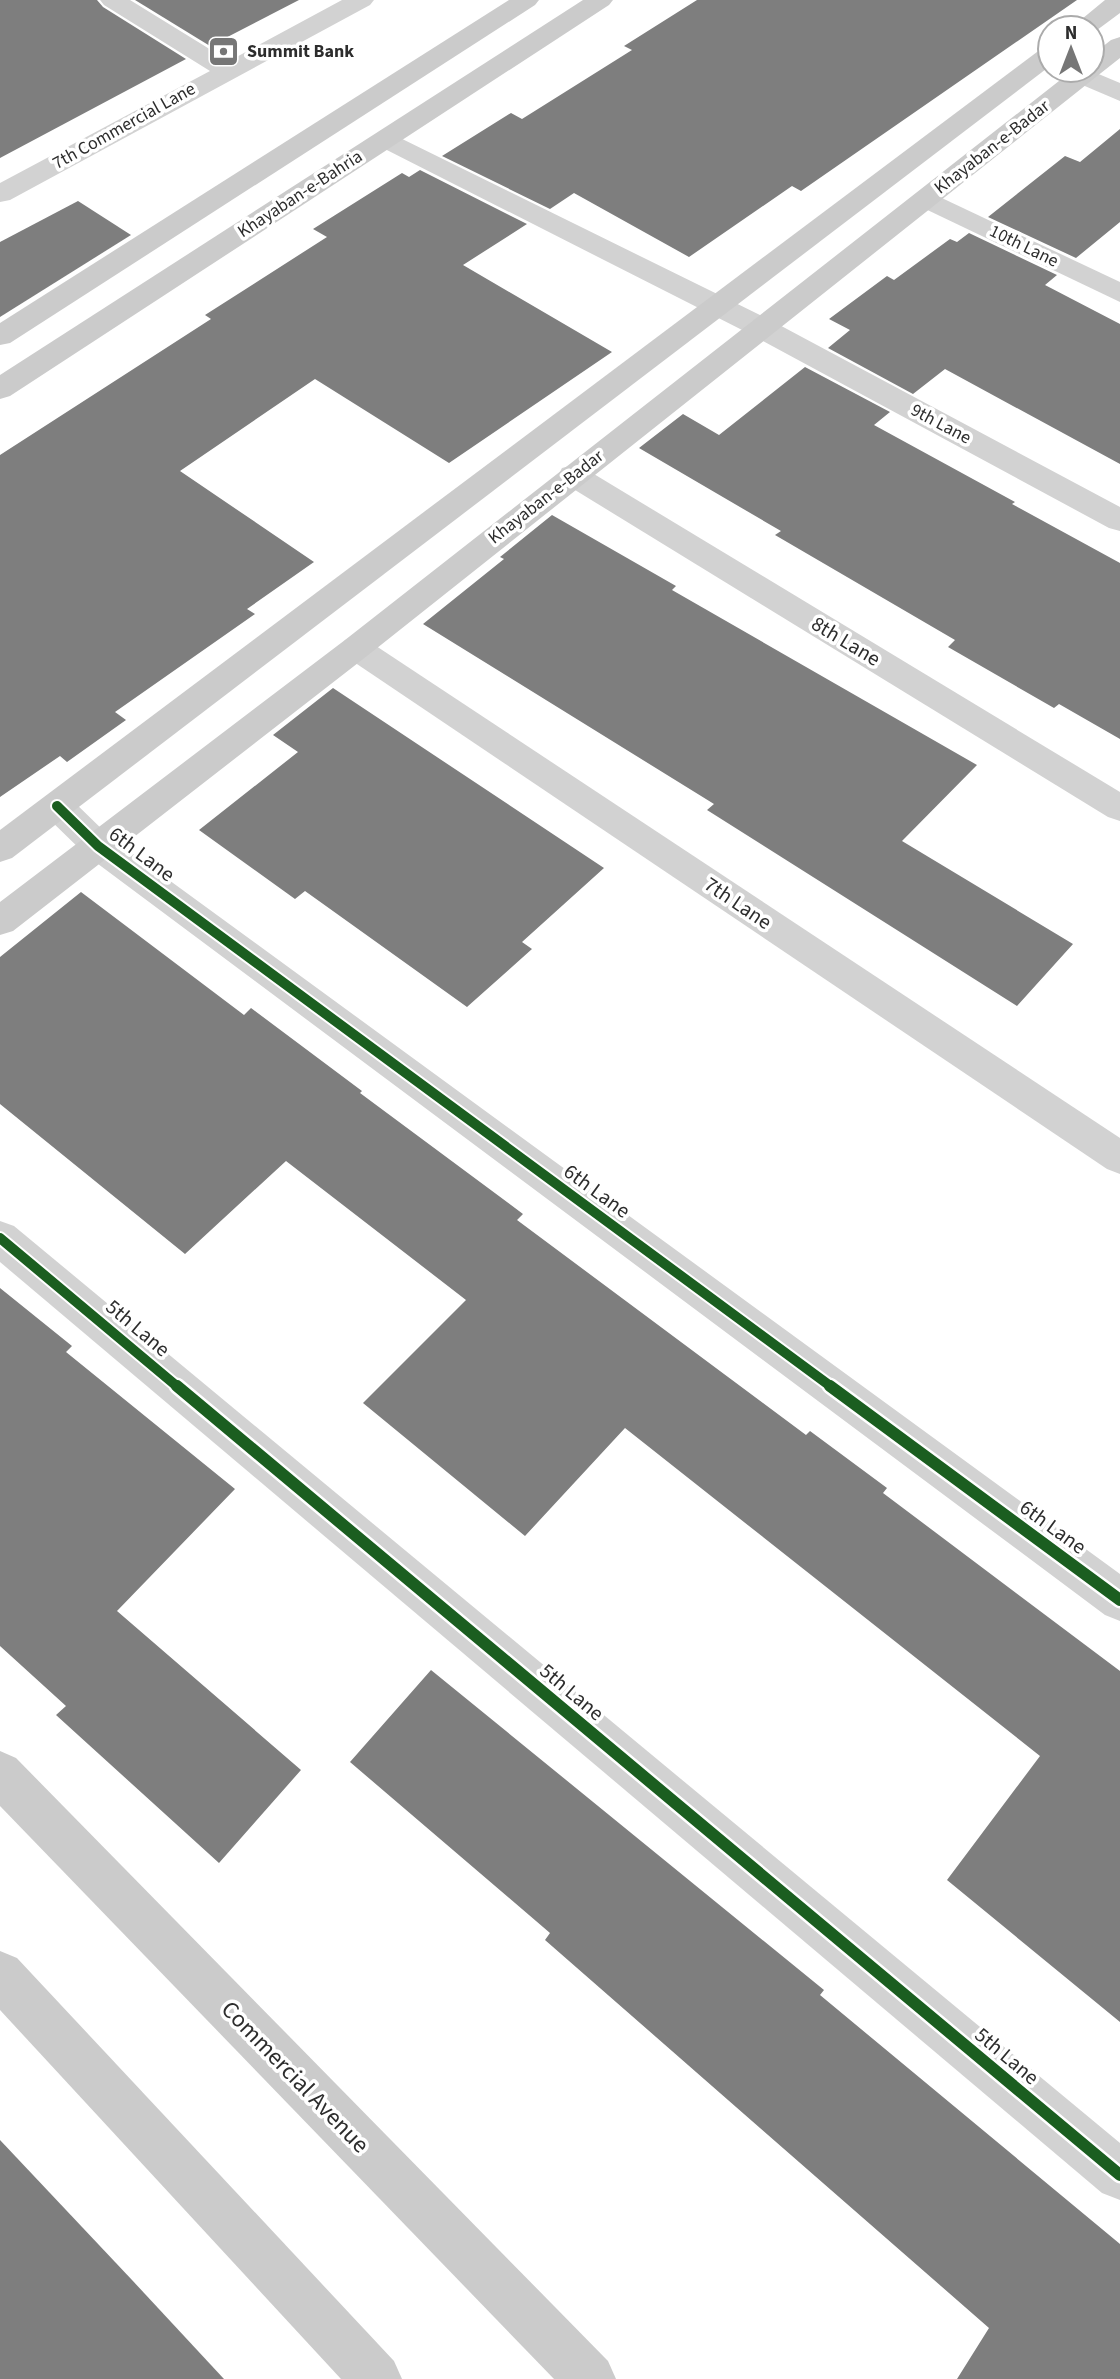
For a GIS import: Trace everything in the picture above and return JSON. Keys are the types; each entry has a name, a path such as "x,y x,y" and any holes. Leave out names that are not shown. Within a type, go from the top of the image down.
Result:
{"main road":[{"name":"Khayaban-e-Bahria","path":"0,389 600,0"},
{"path":"1103,14 1120,1"},
{"name":"Khayaban-e-Bahria","path":"0,336 517,2"},
{"name":"Khayaban-e-Badar","path":"1106,56 1120,45"},
{"name":"Khayaban-e-Badar","path":"0,849 1036,65"},
{"name":"Khayaban-e-Badar","path":"0,921 356,648 1072,84"},
{"name":"Commercial Avenue","path":"0,1774 590,2379"},
{"path":"0,1975 376,2379"}],"street":[{"path":"113,0 226,70"},
{"name":"7th Commercial Lane","path":"2,191 360,0"},
{"name":"9th Lane","path":"386,139 762,328 1120,520"},
{"name":"10th Lane","path":"928,199 1120,293"},
{"name":"8th Lane","path":"573,475 1120,807"},
{"name":"7th Lane","path":"356,648 1120,1158"},
{"name":"6th Lane","path":"57,806 97,846 1120,1600"},
{"name":"5th Lane","path":"0,1238 1120,2175"}],"building":[{"path":"0,0 97,0 103,7 186,59 0,158"},
{"path":"135,0 299,0 210,46"},
{"path":"697,0 1077,0 1057,14 1036,14 1036,28 801,191 792,186 689,257 574,193 550,209 442,156 511,113 522,119 632,50 624,46"},
{"path":"1120,129 1120,222 1076,258 988,217 1065,156 1080,162"},
{"path":"420,170 527,224 463,265 612,352 449,463 315,379 180,471 314,562 247,609 255,614 115,712 126,720 67,762 60,756 0,797 0,455 211,319 205,315 327,237 313,229 402,173 409,177"},
{"path":"78,201 131,235 0,317 0,242"},
{"path":"969,233 1057,275 1045,285 1120,324 1120,464 945,369 913,394 828,348 850,330 829,319 887,276 894,280 950,239 957,242"},
{"path":"805,367 890,412 874,425 1120,563 1120,739 1059,704 1054,708 948,647 955,640 775,535 781,531 639,448 683,414 719,435"},
{"path":"552,515 676,586 672,590 977,765 902,841 1073,944 1017,1006 707,810 714,804 423,624 504,559 500,557"},
{"path":"333,688 604,868 522,942 532,949 467,1007 305,891 295,899 199,830 298,752 273,735"},
{"path":"81,892 244,1015 251,1008 362,1091 360,1093 523,1214 517,1220 806,1435 810,1431 887,1488 883,1493 1120,1671 1120,2022 947,1880 1040,1756 625,1428 525,1536 363,1403 466,1300 286,1161 185,1254 0,1104 0,957"},
{"path":"0,1288 72,1346 66,1352 235,1489 117,1611 301,1770 219,1863 56,1715 66,1706 0,1646"},
{"path":"431,1670 824,1990 820,1995 1120,2244 1120,2379 957,2379 989,2328 545,1940 550,1933 350,1762"},
{"path":"0,2140 132,2280 224,2379 0,2379"}],"cycle path":[{"path":"57,806 98,846 1120,1600"},
{"path":"0,1238 1120,2175"}],"place":[{"name":"Summit Bank","path":"224,51"}]}
